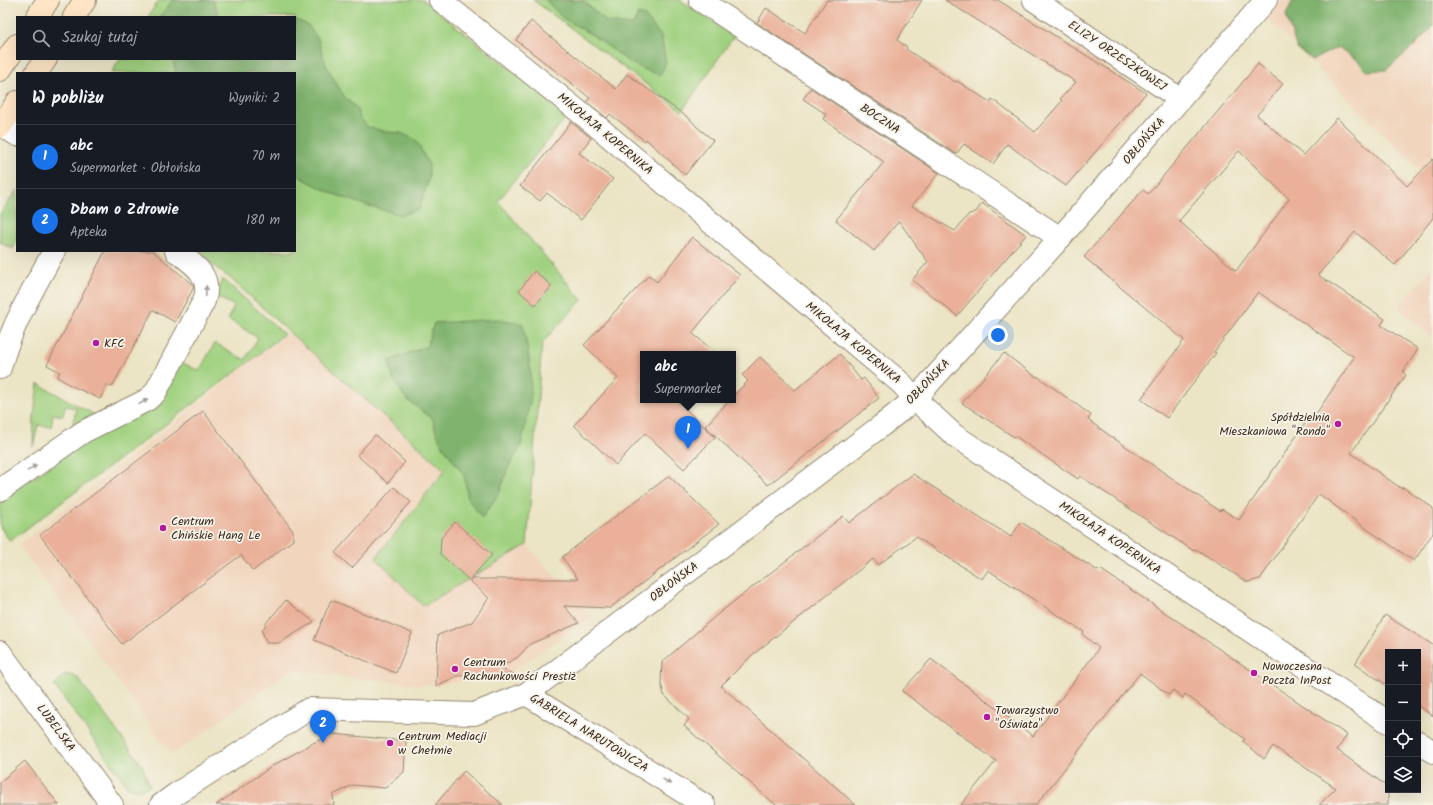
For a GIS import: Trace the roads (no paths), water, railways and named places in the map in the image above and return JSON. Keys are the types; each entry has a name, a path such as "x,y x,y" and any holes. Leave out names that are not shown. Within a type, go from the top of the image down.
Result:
{"main road":[{"path":"38,16 48,0"},
{"path":"75,16 85,0"},
{"path":"0,70 16,46"},
{"path":"37,72 45,60"},
{"path":"6,129 16,104"}],"street":[{"name":"MIKOŁAJA KOPERNIKA","path":"440,0 598,127 896,379 954,435 1386,721"},
{"name":"BOCZNA","path":"700,0 1060,238"},
{"name":"ELIZY ORZESZKOWEJ","path":"1034,0 1180,99"},
{"name":"OBŁOŃSKA","path":"526,694 915,399 1060,238 1266,0"},
{"path":"0,368 8,340 17,319 53,252"},
{"path":"0,490 83,432 147,400 155,393 208,292 202,273 194,264 177,252"},
{"name":"LUBELSKA","path":"0,652 112,805"},
{"name":"GABRIELA NARUTOWICZA","path":"162,805 176,794 309,709 474,714 526,694 704,805"},
{"path":"1421,744 1433,752"}],"place":[{"name":"KFC","path":"96,343"},
{"name":"Spółdzielnia Mieszkaniowa \"Rondo\"","path":"1338,424"},
{"name":"abc","path":"688,449"},
{"name":"Centrum Chińskie Hang Le","path":"163,528"},
{"name":"Centrum Rachunkowości Prestiż","path":"455,669"},
{"name":"Nowoczesna Poczta InPost","path":"1254,673"},
{"name":"Towarzystwo \"Oświata\"","path":"987,717"},
{"name":"Dbam o Zdrowie","path":"323,743"},
{"name":"Centrum Mediacji w Chełmie","path":"390,743"}]}
